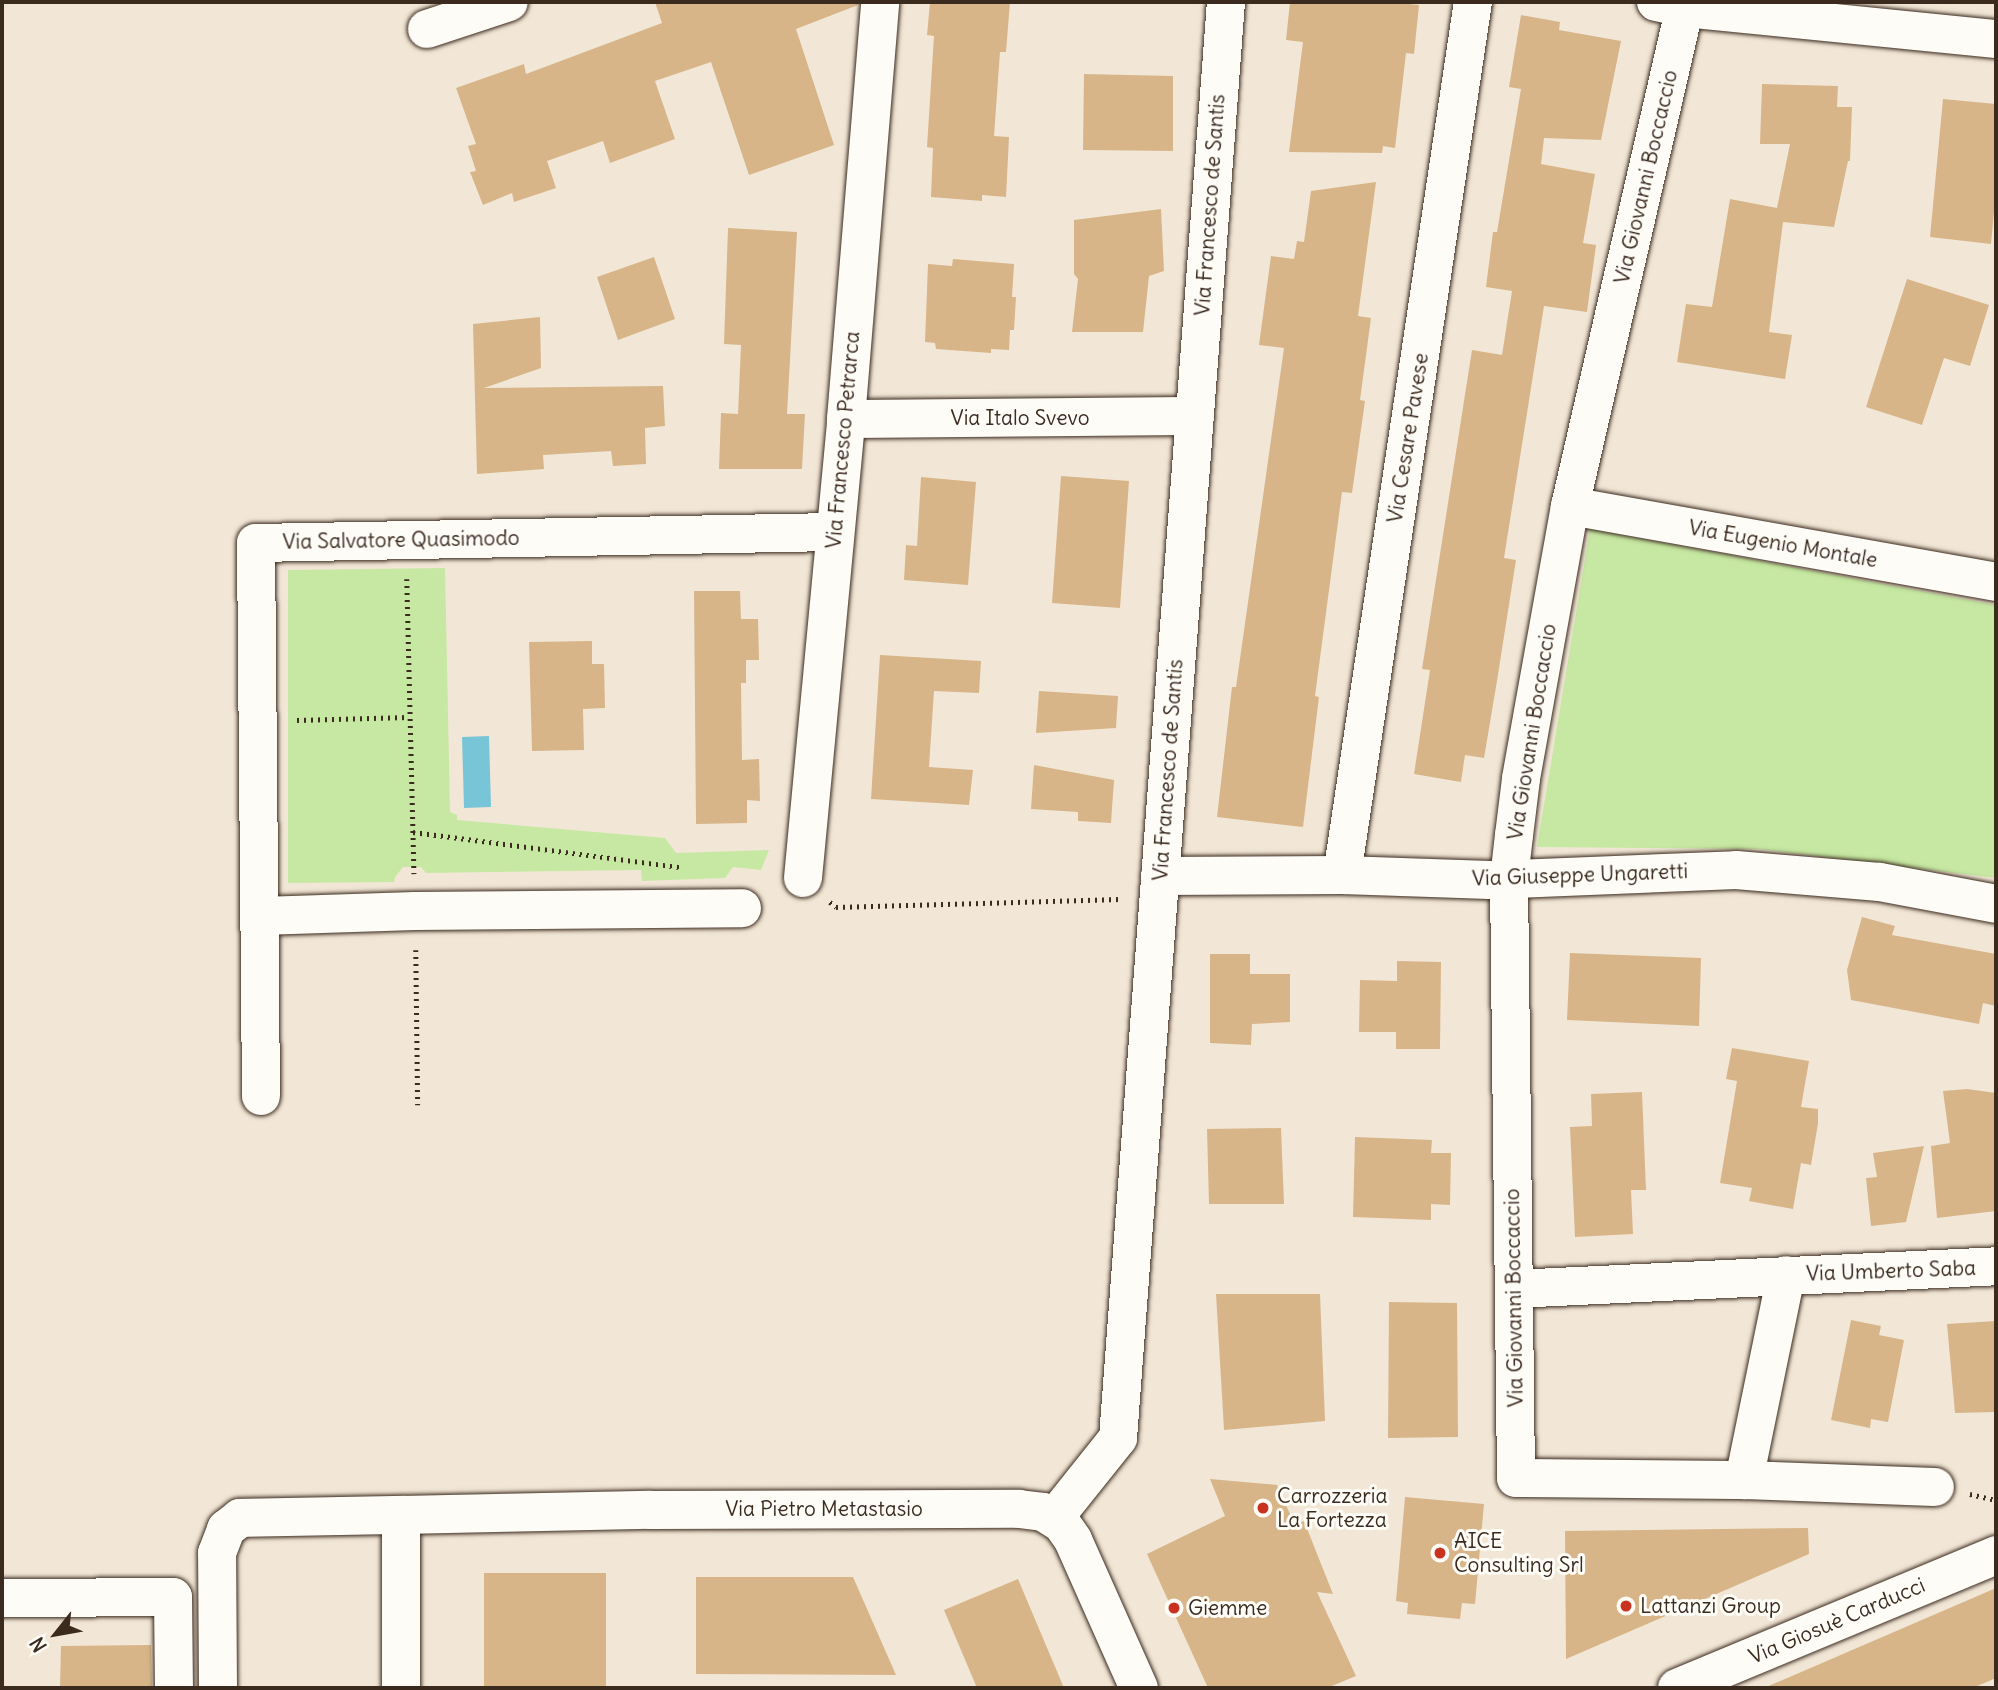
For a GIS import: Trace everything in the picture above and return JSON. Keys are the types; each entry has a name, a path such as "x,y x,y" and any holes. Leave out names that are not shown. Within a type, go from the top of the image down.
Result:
{"street":[{"path":"427,29 509,2"},
{"name":"Via Francesco Petrarca","path":"803,878 846,419 880,2"},
{"name":"Via Francesco de Santis","path":"1055,1517 1118,1438 1226,2"},
{"name":"Via Cesare Pavese","path":"1342,875 1473,2"},
{"path":"1675,4 1996,38"},
{"name":"Via Giovanni Boccaccio","path":"1675,4 1570,506 1521,779 1509,879 1516,1478 1744,1480"},
{"name":"Via Italo Svevo","path":"846,419 1195,416"},
{"name":"Via Eugenio Montale","path":"1570,506 1996,582"},
{"name":"Via Salvatore Quasimodo","path":"261,1096 256,543 835,532"},
{"name":"Via Giuseppe Ungaretti","path":"1160,887 1342,875 1509,879 1736,870 1880,882 1996,904"},
{"path":"261,916 415,911 742,908"},
{"name":"Via Umberto Saba","path":"1514,1289 1996,1266"},
{"path":"1786,1275 1744,1480 1935,1487"},
{"name":"Via Pietro Metastasio","path":"218,1688 217,1553 226,1529 240,1518 650,1510 1019,1509 1043,1512 1055,1517"},
{"path":"401,1515 401,1688"},
{"path":"1055,1517 1073,1540 1139,1688"},
{"name":"Via Giosuè Carducci","path":"1677,1688 1996,1555"},
{"path":"173,1597 174,1688"},
{"path":"2,1598 216,1598"}],"path":[{"path":"406,539 418,1105"},
{"path":"258,721 409,717"},
{"path":"413,832 690,868"},
{"path":"803,878 836,907 1160,887"}],"green space":[{"path":"1590,529 1996,605 1996,878 1758,849 1537,847"},
{"path":"445,568 450,812 457,815 457,820 665,838 676,853 769,850 761,870 733,867 725,878 642,881 641,870 426,873 421,867 403,867 394,882 288,883 288,570"}],"water":[{"path":"489,736 491,807 464,808 462,737"}],"building":[{"path":"655,2 858,2 858,5 796,29 834,145 749,175 711,62 655,81 675,139 610,163 603,141 547,161 556,188 514,202 512,193 483,205 470,172 476,171 468,146 476,144 456,88 524,64 526,74 662,23"},
{"path":"930,2 1010,2 1006,52 1000,52 994,136 1009,137 1006,197 982,195 982,201 931,197 933,148 927,147 934,36 927,35"},
{"path":"1290,2 1389,2 1419,5 1414,54 1406,53 1395,148 1383,146 1382,153 1289,152 1303,42 1286,40"},
{"path":"1521,15 1560,22 1559,30 1621,41 1601,140 1544,138 1541,164 1595,174 1583,243 1596,245 1587,312 1544,306 1504,558 1516,560 1484,758 1465,755 1461,782 1414,774 1430,670 1422,669 1472,350 1502,355 1512,291 1486,287 1493,232 1497,232 1521,89 1509,87"},
{"path":"1084,74 1173,76 1173,151 1083,150"},
{"path":"1762,84 1838,86 1837,107 1852,107 1850,161 1834,227 1783,222 1769,332 1792,335 1785,379 1677,362 1686,304 1712,307 1730,199 1777,208 1790,144 1760,144"},
{"path":"1943,99 1996,104 1996,190 1991,244 1930,237"},
{"path":"1376,182 1358,316 1371,318 1360,400 1365,401 1352,493 1342,492 1315,696 1319,697 1303,827 1217,817 1232,687 1236,687 1284,348 1259,345 1271,256 1294,259 1297,241 1304,242 1311,191"},
{"path":"1161,209 1164,271 1149,276 1143,332 1072,332 1078,279 1074,274 1074,220"},
{"path":"728,228 797,232 787,414 805,414 802,469 719,469 721,413 738,414 741,345 724,344"},
{"path":"654,257 675,319 618,340 597,277"},
{"path":"953,259 1014,264 1012,297 1016,297 1014,330 1010,330 1009,350 991,349 991,353 936,349 935,343 925,342 928,264 952,266"},
{"path":"1907,279 1989,305 1970,366 1944,358 1922,425 1866,407"},
{"path":"540,317 541,368 484,388 663,386 665,426 645,428 646,464 613,466 611,451 543,455 544,469 477,474 473,324"},
{"path":"1061,476 1129,481 1120,608 1052,603"},
{"path":"921,477 976,482 968,585 904,580 906,545 917,546"},
{"path":"694,591 740,591 741,619 758,619 759,660 746,660 746,683 741,683 742,760 759,759 760,801 747,800 747,823 696,824"},
{"path":"592,641 592,664 604,664 605,708 583,709 584,750 532,751 529,642"},
{"path":"880,655 981,661 979,693 934,691 929,767 973,770 969,805 871,799"},
{"path":"1039,691 1118,696 1116,728 1036,733"},
{"path":"1034,765 1114,780 1111,823 1078,821 1078,812 1031,809"},
{"path":"1862,917 1895,926 1892,935 1996,954 1996,1006 1983,1003 1979,1024 1851,1000 1847,970"},
{"path":"1570,953 1701,958 1699,1026 1567,1020"},
{"path":"1210,954 1250,954 1250,974 1290,974 1290,1022 1252,1024 1251,1045 1210,1043"},
{"path":"1397,961 1441,962 1440,1049 1396,1049 1396,1032 1359,1032 1360,980 1397,981"},
{"path":"1732,1048 1809,1061 1801,1107 1818,1109 1818,1123 1811,1165 1801,1163 1793,1209 1749,1201 1752,1188 1720,1183 1737,1081 1726,1079"},
{"path":"1967,1089 1996,1093 1996,1211 1937,1218 1931,1146 1950,1143 1943,1091"},
{"path":"1642,1092 1646,1190 1631,1190 1633,1234 1575,1237 1570,1127 1592,1126 1591,1094"},
{"path":"1281,1128 1284,1204 1209,1204 1207,1129"},
{"path":"1355,1137 1432,1140 1431,1153 1451,1153 1450,1205 1431,1204 1431,1220 1353,1217"},
{"path":"1924,1146 1906,1222 1871,1226 1866,1178 1877,1177 1873,1153"},
{"path":"1216,1294 1320,1294 1325,1421 1224,1430"},
{"path":"1389,1302 1457,1303 1458,1437 1388,1438"},
{"path":"1851,1320 1881,1326 1879,1335 1904,1340 1888,1422 1871,1419 1870,1428 1831,1420"},
{"path":"1996,1321 1996,1412 1955,1413 1947,1324"},
{"path":"1210,1479 1277,1485 1295,1525 1304,1521 1333,1594 1317,1592 1356,1676 1327,1688 1208,1688 1147,1554 1225,1516"},
{"name":"AICE Consulting Srl","path":"1405,1497 1484,1504 1475,1604 1462,1603 1460,1619 1407,1614 1408,1603 1396,1601"},
{"name":"Lattanzi Group","path":"1808,1528 1809,1554 1566,1659 1565,1531"},
{"path":"484,1573 606,1573 606,1688 484,1688"},
{"path":"696,1577 853,1577 896,1675 696,1674"},
{"path":"1018,1579 1064,1688 977,1688 944,1610"},
{"path":"1996,1588 1996,1678 1973,1688 1764,1688"},
{"path":"151,1645 152,1688 60,1688 61,1646"}],"place":[{"name":"Carrozzeria La Fortezza","path":"1263,1508"},
{"name":"AICE Consulting Srl","path":"1440,1553"},
{"name":"Lattanzi Group","path":"1626,1606"},
{"name":"Giemme","path":"1174,1608"}]}
